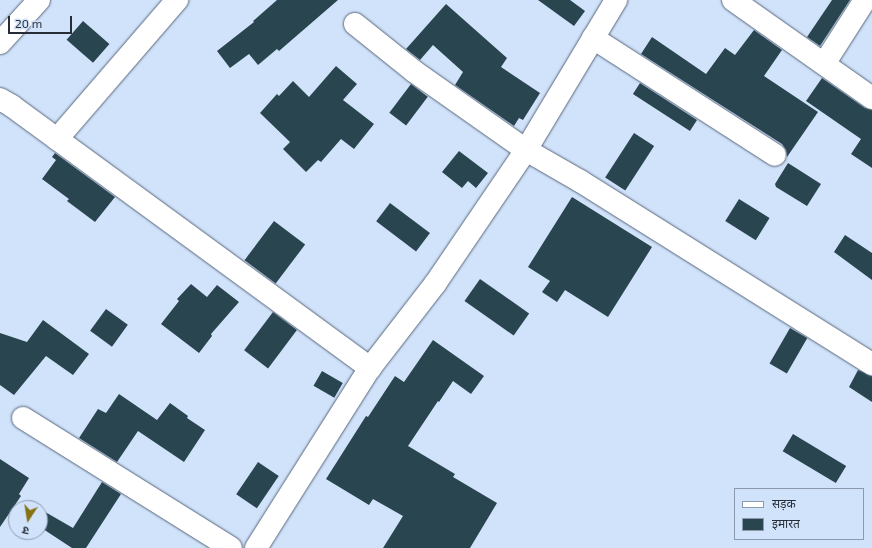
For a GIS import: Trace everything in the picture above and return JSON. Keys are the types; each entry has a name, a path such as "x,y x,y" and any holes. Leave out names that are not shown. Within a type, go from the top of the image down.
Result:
{"street":[{"path":"0,43 39,0"},
{"path":"57,139 178,0"},
{"path":"256,548 370,368 435,284 526,150 615,0"},
{"path":"733,0 872,98"},
{"path":"824,64 865,0"},
{"path":"355,24 415,72 526,150 586,185 872,364"},
{"path":"593,38 775,155"},
{"path":"0,99 370,368"},
{"path":"23,418 231,548"}],"building":[{"path":"277,0 338,0 279,51 277,49 258,65 249,54 230,68 217,51 254,22 253,21"},
{"path":"538,0 570,0 585,11 574,26"},
{"path":"832,0 850,0 820,46 807,37"},
{"path":"446,4 507,58 501,67 540,93 523,120 519,118 514,126 455,85 463,72 433,45 420,60 406,49"},
{"path":"83,21 109,44 93,63 67,40"},
{"path":"754,30 782,50 764,76 818,112 787,157 786,150 782,144 641,54 652,37 706,74 725,48 735,55"},
{"path":"336,66 357,84 343,100 374,124 354,149 341,139 321,162 318,160 306,172 283,149 290,142 260,113 277,94 279,96 293,81 309,97"},
{"path":"822,78 865,108 872,110 872,168 851,154 861,139 806,101"},
{"path":"640,83 697,120 690,131 633,94"},
{"path":"411,84 428,97 406,125 389,113"},
{"path":"634,133 654,146 625,191 605,177"},
{"path":"459,151 488,173 476,188 468,181 462,188 442,172"},
{"path":"55,153 115,197 95,222 67,201 69,199 42,179 56,160 52,157"},
{"path":"788,163 821,184 807,206 776,187 775,184"},
{"path":"572,197 652,247 608,317 565,290 557,302 542,292 550,281 528,267"},
{"path":"739,199 770,218 756,240 725,221"},
{"path":"390,203 430,233 416,251 376,221"},
{"path":"274,221 305,244 276,284 245,260"},
{"path":"845,235 872,253 872,280 834,252"},
{"path":"480,279 529,313 514,336 465,301"},
{"path":"191,284 207,297 217,285 239,302 211,334 212,336 199,353 161,324 179,301 177,299"},
{"path":"106,309 128,325 112,347 90,331"},
{"path":"273,312 297,330 268,368 244,350"},
{"path":"43,320 89,354 73,375 46,356 14,395 0,385 0,333 27,342"},
{"path":"790,328 807,338 787,374 770,364"},
{"path":"433,340 484,376 471,394 453,381 408,446 455,474 453,477 497,503 470,548 383,548 403,516 373,499 369,505 326,479 366,416 368,417 395,376 404,382"},
{"path":"858,370 872,376 872,402 849,387"},
{"path":"322,371 343,383 334,398 314,386"},
{"path":"119,394 157,420 170,403 188,416 187,418 205,430 184,462 138,431 117,462 79,438 98,409 106,413"},
{"path":"793,434 846,466 836,483 783,451"},
{"path":"0,459 29,478 19,494 21,496 18,500 8,500 8,515 0,527"},
{"path":"258,462 279,476 257,508 236,494"},
{"path":"102,482 121,494 86,548 72,548 48,532 48,514 73,528"}]}
